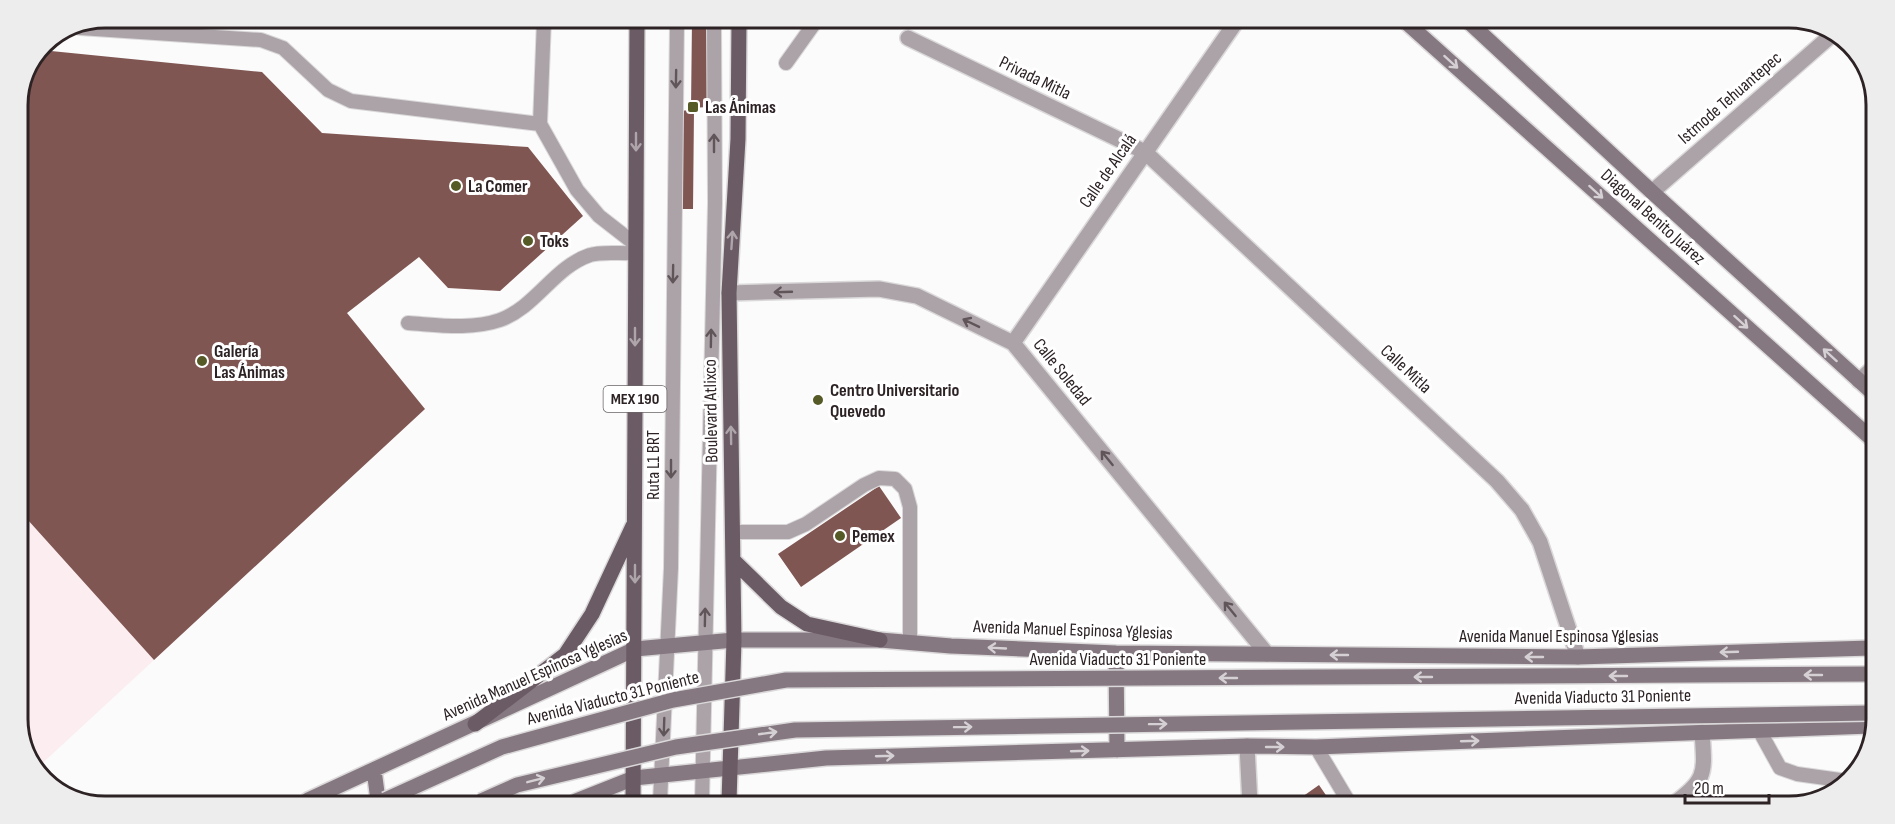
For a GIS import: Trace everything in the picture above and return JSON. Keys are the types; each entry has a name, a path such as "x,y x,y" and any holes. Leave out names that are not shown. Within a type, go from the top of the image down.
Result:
{"main road":[{"name":"MEX 190","path":"633,796 637,28"},
{"name":"Boulevard Atlixco","path":"729,796 734,640 729,293 738,139 740,28"},
{"name":"Diagonal Benito Juárez","path":"1413,28 1866,434"},
{"name":"Diagonal Benito Juárez","path":"1475,28 1866,388"},
{"path":"475,724 566,655 592,614 635,521"},
{"path":"733,560 781,607 807,624 880,640"},
{"name":"Avenida Manuel Espinosa Yglesias","path":"317,796 635,649 734,640 880,640 1116,653 1578,657 1866,648"},
{"path":"1116,653 1117,750"},
{"name":"Avenida Viaducto 31 Poniente","path":"394,796 502,747 673,700 786,680 1866,675"},
{"name":"Avenida Viaducto 31 Poniente","path":"492,796 517,785 676,747 795,730 1866,713"},
{"path":"589,796 634,778 826,758 1246,746 1316,747 1866,726"},
{"path":"375,770 378,796"}],"street":[{"name":"Calle de Alcalá","path":"1012,343 1232,28"},
{"name":"Privada Mitla","path":"908,38 1145,152"},
{"name":"Istmode Tehuantepec","path":"1652,192 1827,39"},
{"name":"Calle Mitla","path":"1145,152 1497,481 1522,510 1540,542 1578,657"},
{"name":"Calle Soledad","path":"729,293 879,289 917,296 1012,343 1267,654"},
{"path":"1858,381 1866,374"},
{"path":"1684,796 1700,781 1704,770 1702,732"},
{"path":"1246,746 1249,796"}],"lane":[{"path":"544,28 540,124 577,190 599,216 636,249"},
{"name":"Ruta L1 BRT","path":"660,796 671,568 677,28"},
{"path":"702,796 715,203 714,28"},
{"path":"786,63 811,28"},
{"path":"97,29 261,40 283,48 327,90 351,101 540,124"},
{"path":"408,324 474,326 501,319 523,307 564,270 591,255 636,249"},
{"path":"732,532 788,531 806,524 864,485 879,478 895,479 905,489 910,507 910,642"},
{"path":"1759,730 1780,768 1797,774 1836,779"},
{"path":"1316,747 1345,796"}],"shaded area":[{"path":"29,521 154,660 43,763 34,748 29,724"}],"building":[{"path":"692,28 709,28 708,107 691,108"},
{"name":"Galería Las Ánimas","path":"51,51 262,72 322,133 528,147 583,216 500,291 448,288 419,257 347,313 425,409 154,660 29,521 29,100 34,76 41,63"},
{"path":"694,110 693,209 677,209 677,111"},
{"name":"Pemex","path":"879,486 901,518 801,587 778,554"},
{"path":"1319,785 1327,796 1303,796"}],"place":[{"name":"Las Ánimas","path":"693,107"},
{"name":"La Comer","path":"456,186"},
{"name":"Toks","path":"528,241"},
{"name":"Galería Las Ánimas","path":"202,361"},
{"name":"Centro Universitario Quevedo","path":"818,400"},
{"name":"Pemex","path":"840,536"}]}
